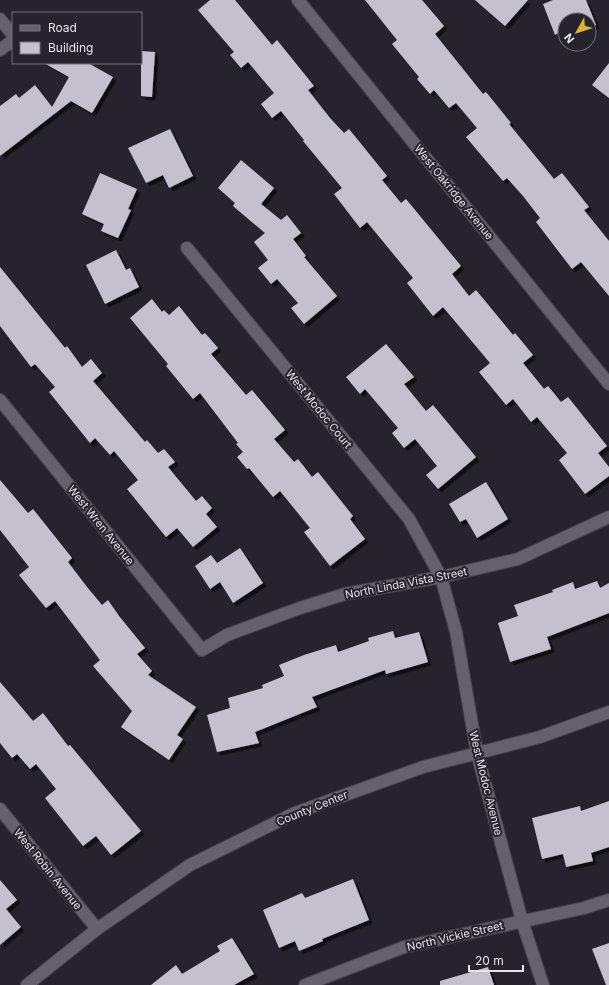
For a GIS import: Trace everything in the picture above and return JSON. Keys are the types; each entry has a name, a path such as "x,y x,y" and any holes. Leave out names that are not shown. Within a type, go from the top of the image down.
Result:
{"street":[{"name":"West Oakridge Avenue","path":"298,0 609,384"},
{"path":"0,19 12,33"},
{"path":"0,50 12,41"},
{"name":"West Modoc Court","path":"187,248 409,519 441,577"},
{"name":"West Wren Avenue","path":"0,400 202,650"},
{"name":"North Linda Vista Street","path":"202,650 227,635 300,608 345,594 441,577 518,558 609,517"},
{"name":"West Modoc Avenue","path":"441,577 456,632 477,753 522,921 543,985"},
{"name":"County Center","path":"27,985 97,928 190,865 295,813 423,767 540,737 609,712"},
{"name":"West Robin Avenue","path":"0,810 97,928"},
{"name":"North Vickie Street","path":"305,985 404,947 584,908 609,900"}],"building":[{"path":"210,0 235,0 272,45 277,40 314,86 308,90 330,118 344,133 349,129 387,176 382,180 401,203 406,199 461,266 452,274 469,296 476,290 513,335 515,333 533,355 523,363 544,389 548,386 561,402 568,397 607,446 598,453 609,467 609,476 585,494 559,460 567,453 537,417 531,422 513,399 506,405 479,372 490,363 443,307 433,316 407,283 413,278 367,222 360,228 334,194 342,188 303,141 304,140 281,111 272,118 261,104 274,93 248,62 241,68 230,55 234,52 198,10"},
{"path":"365,0 422,0 444,26 435,34 483,94 486,92 511,123 509,124 554,179 562,173 589,207 584,210 609,241 609,296 581,262 572,269 536,222 540,218 523,196 507,178 503,181 466,137 477,128 456,103 449,108 434,90 430,94 417,79 419,77 392,44 397,40"},
{"path":"475,0 528,0 505,26"},
{"path":"553,0 586,0 591,12 557,12 557,34 555,35 543,4"},
{"path":"142,51 155,52 152,97 141,96"},
{"path":"609,63 609,98 592,85"},
{"path":"46,64 90,64 113,77 92,113 71,101 0,156 0,106 16,94 19,98 35,85 52,107 69,77"},
{"path":"170,129 193,176 169,188 163,175 146,183 128,148"},
{"path":"241,160 274,188 261,204 281,220 287,215 301,233 293,239 306,256 304,257 337,296 304,324 291,308 298,303 277,279 271,284 258,268 268,260 254,242 265,233 233,206 235,203 218,188"},
{"path":"100,173 137,189 128,209 131,210 118,238 101,231 104,224 82,214"},
{"path":"116,250 126,270 130,268 139,287 105,304 86,265"},
{"path":"0,267 65,348 67,346 82,367 91,359 102,373 93,381 145,442 147,440 158,453 164,449 175,462 168,467 196,501 202,496 212,508 206,514 217,527 193,547 177,528 166,537 127,489 138,480 114,451 110,455 95,438 90,443 49,392 55,387 35,364 31,367 0,326"},
{"path":"152,299 162,312 164,310 169,315 179,306 202,335 205,333 218,348 211,354 246,395 252,390 285,430 274,439 294,462 298,459 312,477 318,472 353,516 350,519 365,539 330,566 304,532 310,528 280,491 273,497 249,468 247,469 237,457 243,452 236,444 238,443 200,393 193,399 166,366 168,364 130,318"},
{"path":"386,344 414,377 404,384 426,411 433,405 476,457 438,489 426,475 437,466 415,439 404,448 392,433 398,428 365,389 360,394 346,377"},
{"path":"0,480 28,513 33,509 72,558 68,562 87,587 102,605 108,600 145,648 137,654 152,671 148,675 196,707 177,735 183,739 169,760 121,727 132,711 93,666 100,660 55,601 46,608 19,575 29,567 0,530"},
{"path":"486,482 508,519 477,538 466,519 460,522 449,504"},
{"path":"240,548 263,583 233,603 220,582 210,589 195,566 211,555 217,563"},
{"path":"597,581 600,588 609,583 609,613 547,637 551,649 510,662 498,623 518,616 514,605 553,592 552,590 573,582 575,589"},
{"path":"393,631 395,638 419,632 428,662 386,674 385,670 312,697 317,707 255,732 259,743 217,752 207,715 230,708 228,698 263,688 262,685 284,676 279,665 336,645 338,652 369,641 368,638"},
{"path":"0,682 33,721 43,713 68,746 70,745 141,831 111,855 96,836 83,846 45,798 56,789 36,764 30,769 17,754 12,758 0,743"},
{"path":"609,801 609,847 591,853 593,861 566,867 563,854 542,859 532,818 580,806 581,811"},
{"path":"353,879 369,920 322,939 323,941 299,951 295,941 279,948 263,910 302,893 305,898"},
{"path":"0,880 17,900 6,909 21,927 0,945"},
{"path":"232,938 254,974 234,985 151,985 176,965 182,974 220,951 217,946"},
{"path":"609,943 609,985 606,985 592,949"},
{"path":"488,967 494,985 440,985 440,981"}]}
